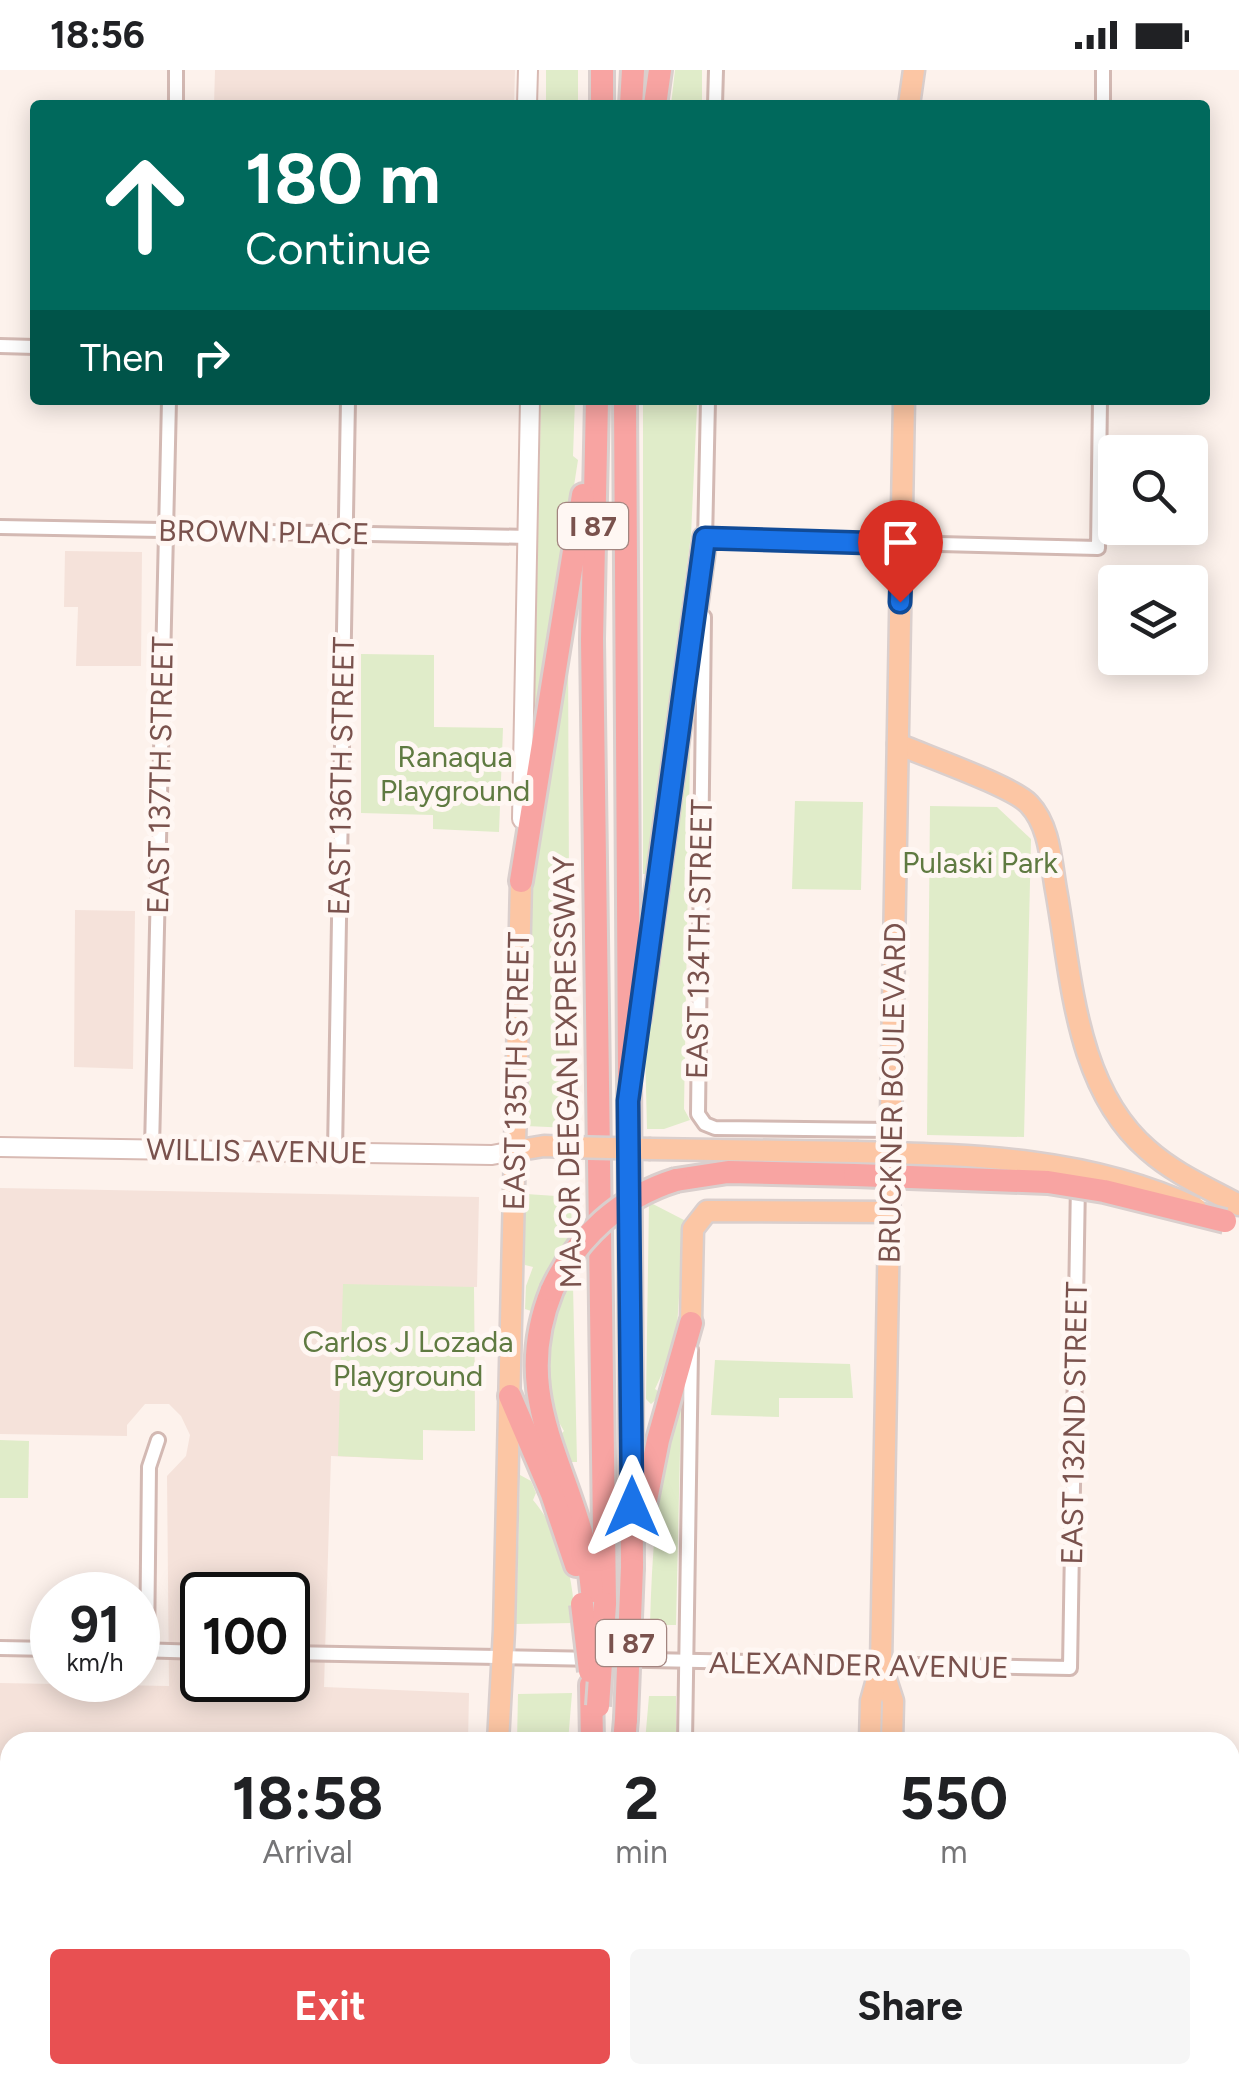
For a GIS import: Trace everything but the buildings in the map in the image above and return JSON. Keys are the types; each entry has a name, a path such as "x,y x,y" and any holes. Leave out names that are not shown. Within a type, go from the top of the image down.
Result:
{"highway":[{"path":"602,70 602,100"},
{"path":"632,100 633,70"},
{"path":"656,100 660,70"},
{"path":"520,880 597,406"},
{"name":"MAJOR DEEGAN EXPRESSWAY","path":"593,1732 592,659 597,406"},
{"name":"MAJOR DEEGAN EXPRESSWAY","path":"625,406 632,1567 625,1731"},
{"path":"628,1101 705,538"},
{"path":"595,1706 590,1671 593,1604 589,1563 583,1531 551,1448 537,1394 538,1337 552,1290 571,1257 605,1218 632,1199 676,1180 855,1164 1048,1182 1234,1218"},
{"path":"632,1567 654,1459 691,1324"},
{"path":"510,1396 593,1604"}],"main road":[{"path":"528,70 528,100"},
{"path":"902,70 907,100"},
{"path":"909,100 914,70"},
{"name":"EAST 135TH STREET","path":"498,1732 510,1396 530,405"},
{"name":"BRUCKNER BOULEVARD","path":"870,1732 871,1701 882,1665 904,405"},
{"path":"898,744 1014,793 1036,813 1048,845 1083,1040 1107,1099 1138,1141 1234,1218"},
{"name":"WILLIS AVENUE","path":"0,1146 492,1155 514,1152"},
{"path":"514,1152 544,1146 651,1149 855,1164"},
{"path":"691,1324 693,1229 699,1218 716,1209 890,1212"},
{"name":"BRUCKNER BOULEVARD","path":"882,1665 892,1700 892,1732"}],"street":[{"path":"176,70 176,100"},
{"path":"715,100 716,70"},
{"path":"1103,100 1104,70"},
{"path":"0,346 30,347"},
{"name":"EAST 137TH STREET","path":"152,1149 169,405"},
{"name":"EAST 136TH STREET","path":"334,1152 348,405"},
{"name":"EAST 134TH STREET","path":"708,405 696,1100 700,1118 715,1128 891,1130"},
{"path":"705,538 1098,548 1100,405"},
{"name":"BROWN PLACE","path":"0,527 528,537"},
{"name":"EAST 132ND STREET","path":"890,1168 1019,1171 1078,1178 1070,1668"},
{"path":"685,1732 691,1324"},
{"path":"145,1572 149,1467 158,1440"},
{"path":"0,1648 30,1649"},
{"name":"ALEXANDER AVENUE","path":"310,1654 1070,1668"}],"shaded area":[{"path":"215,70 515,70 514,100 214,100"},
{"path":"65,551 142,552 141,666 76,666 78,607 64,607"},
{"path":"75,910 135,911 133,1069 74,1067"},
{"path":"0,1188 479,1197 474,1287 475,1431 423,1430 423,1460 331,1456 324,1687 469,1693 468,1732 0,1732 0,1683 30,1684 30,1702 160,1702 160,1686 169,1686 167,1476 186,1456 190,1435 181,1416 169,1404 145,1404 127,1425 127,1436 0,1434"}],"green space":[{"path":"546,70 578,70 578,100 546,100"},
{"path":"675,70 702,70 702,100 672,100"},
{"path":"541,405 575,405 573,456 578,460 551,634 534,713"},
{"path":"643,405 697,405 691,535 647,874 643,874"},
{"path":"568,648 570,1128 526,1126 533,823"},
{"name":"Ranaqua Playground","path":"361,654 434,655 434,727 503,728 499,832 433,829 433,815 361,813"},
{"path":"691,698 684,1109 690,1120 664,1129 647,1129 645,1049"},
{"path":"795,801 863,802 861,890 792,889"},
{"name":"Pulaski Park","path":"930,806 997,807 1031,839 1024,1137 927,1135"},
{"path":"526,1194 571,1197 577,1462 569,1462 559,1436 564,1431 553,1412 547,1384 552,1330 562,1295 552,1266 531,1311 525,1309 526,1286 533,1267 525,1265"},
{"path":"649,1202 684,1220 676,1343 655,1389 662,1394 651,1404 646,1399"},
{"name":"Carlos J Lozada Playground","path":"343,1284 474,1287 475,1431 423,1430 423,1460 338,1456"},
{"path":"715,1360 850,1364 853,1398 779,1398 779,1417 711,1415"},
{"path":"681,1406 676,1625 650,1625 660,1488 676,1407"},
{"path":"0,1440 29,1441 28,1498 0,1498"},
{"path":"520,1475 531,1481 536,1493 533,1500 552,1528 565,1558 574,1623 516,1624"},
{"path":"572,1693 569,1732 517,1732 518,1694"},
{"path":"649,1696 676,1696 676,1732 646,1732"}],"route":[{"path":"632,1507 628,1101 705,538 902,544 900,602"}]}
